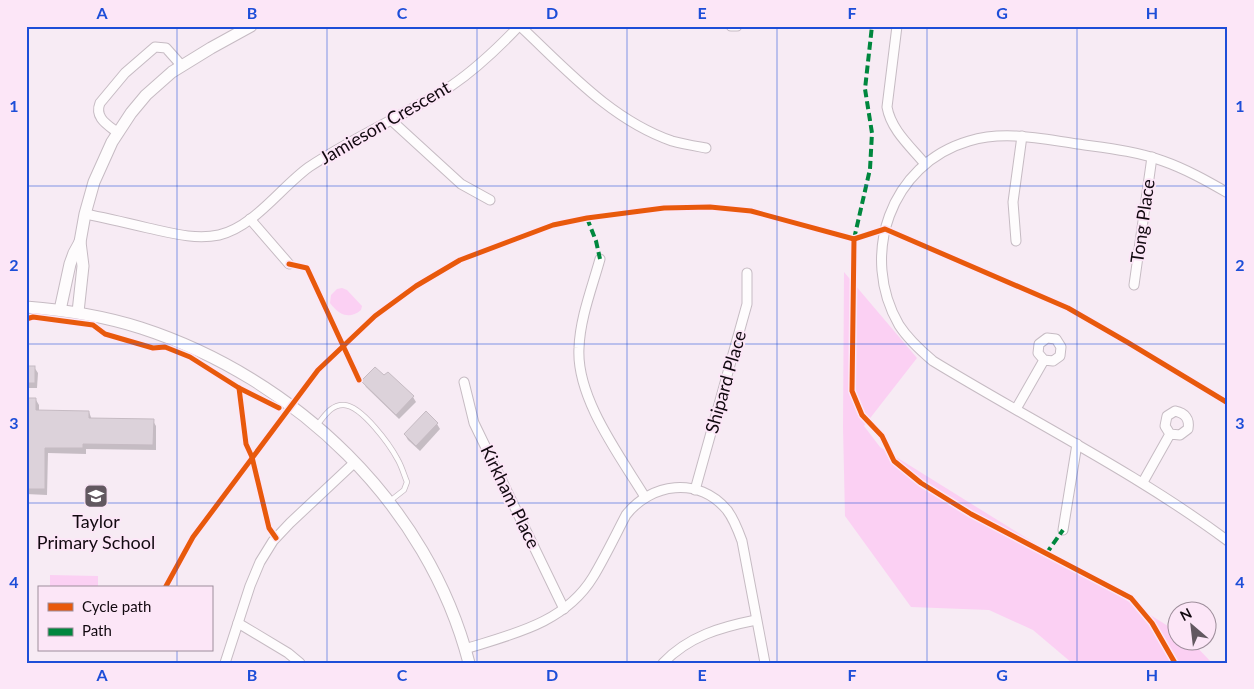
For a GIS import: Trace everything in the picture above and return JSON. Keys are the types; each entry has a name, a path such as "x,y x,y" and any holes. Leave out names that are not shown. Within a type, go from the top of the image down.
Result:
{"street":[{"path":"60,310 70,264 80,242 85,214 97,175 118,133 146,96 182,66 251,26"},
{"path":"520,26 600,100 621,116 672,141 706,148"},
{"name":"Jamieson Crescent","path":"85,214 184,236 220,235 235,229 250,219 306,170 330,154 444,90 470,72 520,26"},
{"path":"731,26 737,26"},
{"path":"897,26 888,106 889,116 896,130 925,164"},
{"path":"118,133 99,116 98,108 124,73 155,47 166,48 182,66"},
{"path":"391,120 461,184 490,200"},
{"path":"1227,190 1152,157 1022,136 998,136 970,140 946,150 925,164 904,188 889,214 883,233 881,256 885,293 900,327 915,345 933,361 1142,482 1228,541"},
{"path":"1016,241 1013,202 1022,136"},
{"name":"Tong Place","path":"1134,285 1152,157"},
{"path":"250,219 289,264"},
{"path":"78,312 84,266 80,242"},
{"path":"600,259 581,329 579,350 580,372 596,416 645,497"},
{"name":"Shipard Place","path":"695,490 747,304 748,273"},
{"path":"26,306 78,312 171,338 239,370 317,425 355,462 389,502 418,545 451,610 469,663"},
{"path":"1016,409 1044,360"},
{"name":"Kirkham Place","path":"464,382 474,423 564,609"},
{"path":"1142,482 1170,434"},
{"path":"1063,530 1077,444"},
{"path":"225,663 250,586 260,562 273,541 355,462"},
{"path":"465,649 526,630 546,621 564,609 580,595 593,578 631,508 651,494 669,488 682,488 695,490 710,496 722,505 737,525 742,541 765,663"},
{"path":"663,663 673,653 705,633 729,625 756,620"},
{"path":"238,623 288,653 300,663"}],"lane":[{"path":"317,425 333,407 344,405 355,409 365,418 399,461 407,482 404,490 389,502"}],"shaded area":[{"path":"844,272 917,358 864,426 880,447 1166,625 1166,652 1202,652 1212,663 1072,663 1033,630 989,610 911,607 845,516 843,427"},
{"path":"337,289 347,290 362,306 361,310 357,313 344,315 330,303 331,295"},
{"path":"50,575 98,576 98,586 50,586"}],"building":[{"path":"26,366 35,366 35,383 26,383"},
{"path":"375,367 384,375 388,372 414,396 396,415 361,381"},
{"path":"26,398 36,398 36,410 89,411 89,418 154,419 153,445 83,444 83,448 45,448 45,489 26,489"},
{"path":"426,411 438,423 416,446 404,434"}],"marked path":[{"path":"854,239 870,169 872,133 865,89 872,26"},
{"path":"587,218 596,241 600,259"},
{"path":"1046,554 1063,530"}],"cycle path":[{"path":"166,586 193,537 318,370 375,316 416,286 460,260 553,225 587,218 664,208 710,207 751,211 854,239 885,229 1068,308 1228,403"},
{"path":"854,239 852,391 862,415 882,436 894,461 921,483 971,514 1131,598 1152,623 1175,663"},
{"path":"289,264 307,268 359,380"},
{"path":"26,319 33,317 93,325 105,334 153,348 165,347 190,357 239,388 279,408"},
{"path":"239,388 246,444 252,457 269,528 276,538"}],"place":[{"name":"Taylor Primary School","path":"96,496"}]}
